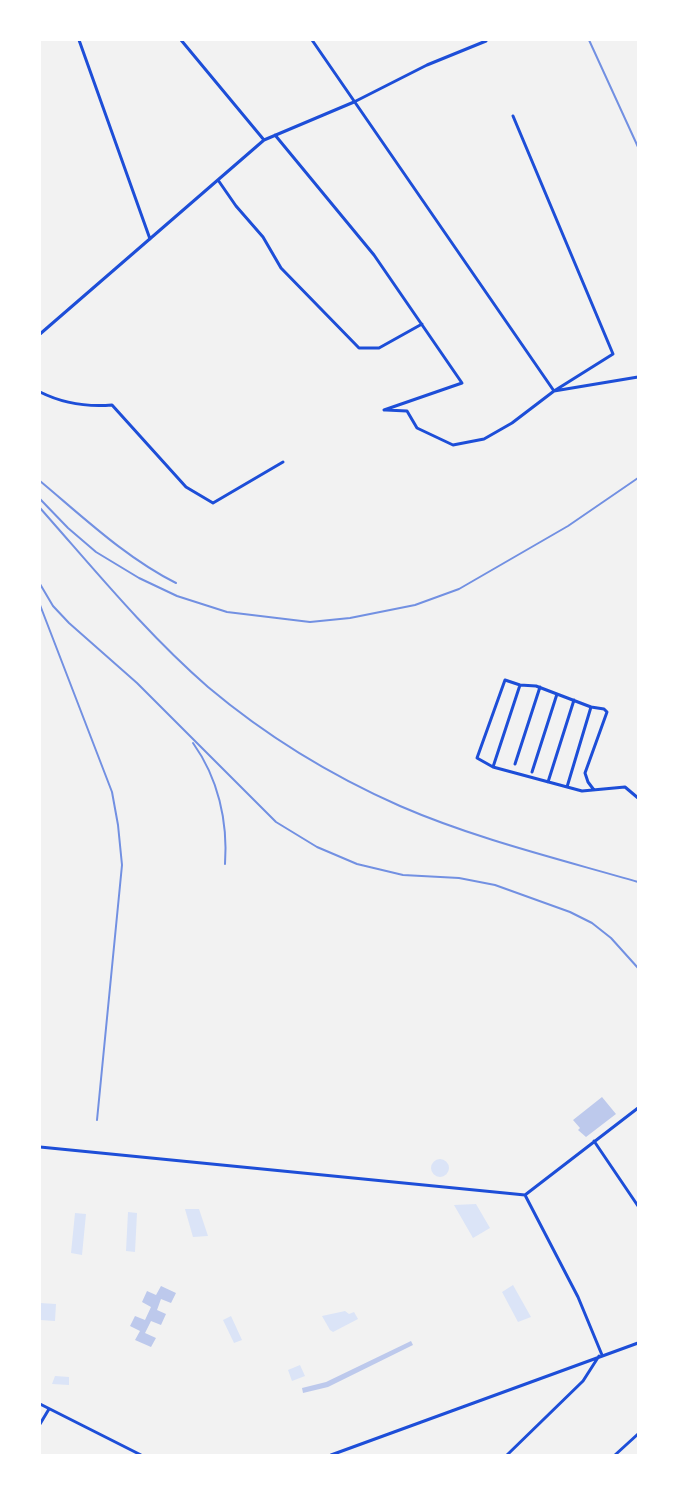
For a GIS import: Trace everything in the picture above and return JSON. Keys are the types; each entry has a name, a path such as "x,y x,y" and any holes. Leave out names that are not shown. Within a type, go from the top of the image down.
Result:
{"street":[{"path":"79,40 150,239"},
{"path":"181,40 264,140"},
{"path":"312,40 554,391"},
{"path":"40,334 264,140 354,102 427,65 486,41"},
{"path":"275,135 374,255 462,383 384,410 407,411 417,428 453,444 484,439 512,423 554,391 613,354 514,116"},
{"path":"218,180 236,206 263,237 282,268 359,348 379,348 422,324"},
{"path":"554,391 638,377"},
{"path":"40,392 54,398 95,406 112,405 186,487 214,504 283,462"},
{"path":"594,790 588,782 585,773 607,712 604,709 591,707 540,687 520,685 505,680 477,758 493,767 582,791 594,790 625,787 638,798"},
{"path":"493,767 520,685"},
{"path":"515,764 540,687"},
{"path":"532,772 557,694"},
{"path":"548,782 574,700"},
{"path":"567,787 591,707"},
{"path":"40,1147 525,1195 638,1108"},
{"path":"594,1141 638,1206"},
{"path":"525,1195 578,1297 600,1355"},
{"path":"331,1455 600,1355 638,1343"},
{"path":"507,1455 584,1381 600,1355"},
{"path":"40,1404 141,1455"},
{"path":"40,1424 49,1409"},
{"path":"615,1455 638,1434"}],"shaded area":[{"path":"440,1159 446,1162 449,1168 446,1174 440,1177 434,1174 431,1168 434,1162"},
{"path":"476,1204 490,1228 473,1238 454,1205"},
{"path":"185,1209 199,1209 208,1236 193,1237"},
{"path":"128,1212 137,1213 135,1252 126,1251"},
{"path":"75,1213 86,1214 82,1255 71,1253"},
{"path":"513,1285 531,1317 518,1322 502,1292"},
{"path":"40,1303 56,1304 55,1321 40,1320"},
{"path":"345,1311 349,1314 354,1312 358,1319 333,1332 330,1330 322,1316"},
{"path":"231,1316 242,1340 234,1343 223,1320"},
{"path":"300,1365 305,1376 292,1381 288,1370"},
{"path":"55,1376 69,1377 69,1385 52,1384"}],"building":[{"path":"602,1097 616,1114 586,1137 578,1130 580,1128 573,1120"},
{"path":"161,1286 176,1293 171,1303 161,1299 157,1310 166,1314 161,1325 151,1321 145,1333 156,1338 151,1347 135,1340 140,1331 130,1326 135,1316 145,1320 151,1307 142,1302 147,1291 156,1295"},
{"path":"411,1341 413,1345 328,1387 303,1393 302,1388 326,1382"}],"railway":[{"path":"589,40 638,147"},
{"path":"40,499 68,528 96,552 139,578 177,596 227,612 310,622 350,618 415,605 459,589 568,526 638,478"},
{"path":"40,481 122,549 176,583"},
{"path":"40,508 163,645 208,687 252,722 276,738 324,768 400,806 429,818 518,848 638,882"},
{"path":"40,584 53,606 69,623 137,683 276,822 317,847 357,864 403,875 459,878 495,885 570,912 592,923 611,938 638,968"},
{"path":"40,605 112,792 118,825 122,865 97,1120"},
{"path":"193,743 202,756 220,800 225,832 225,864"}]}
